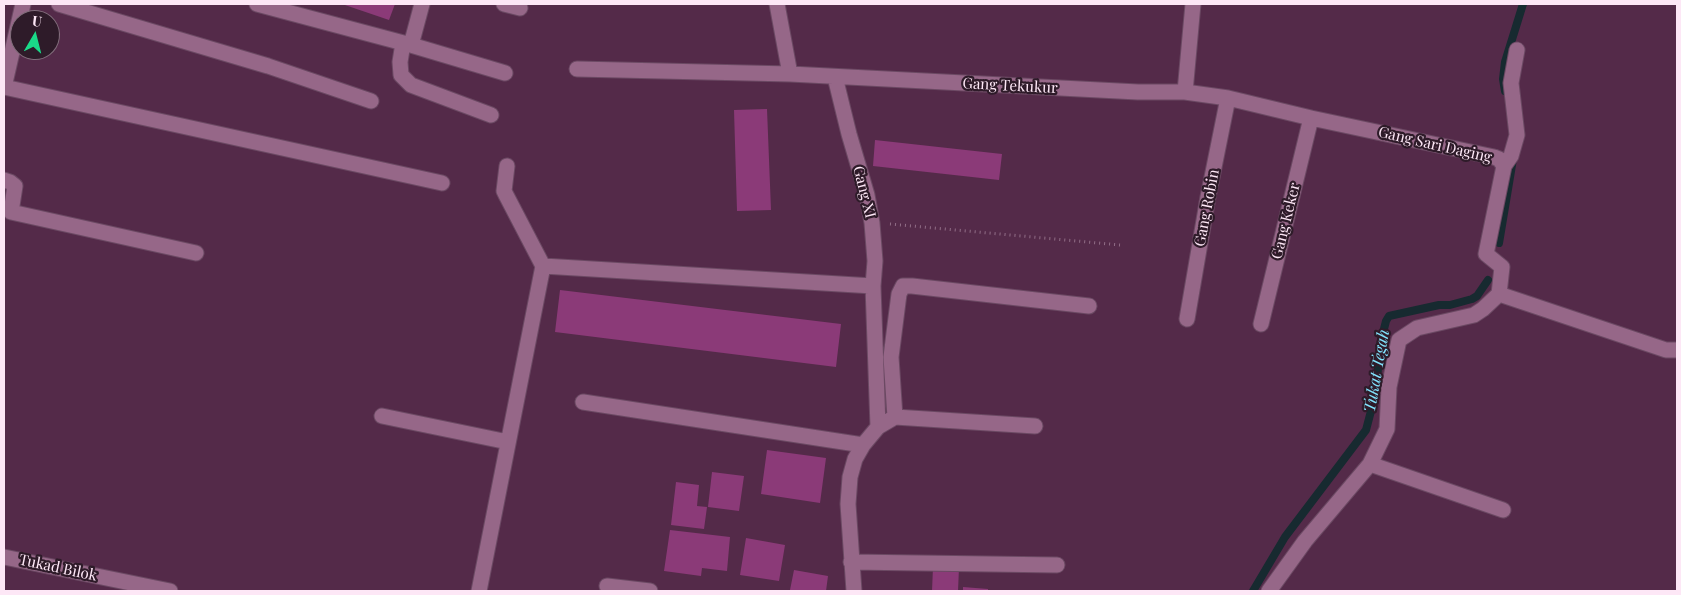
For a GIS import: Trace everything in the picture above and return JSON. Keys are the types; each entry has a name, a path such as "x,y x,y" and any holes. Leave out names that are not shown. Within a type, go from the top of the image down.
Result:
{"street":[{"path":"23,4 8,56 4,87 442,183"},
{"path":"59,4 268,66 371,101"},
{"path":"257,4 505,73"},
{"path":"422,4 401,43 401,75 411,85 491,115"},
{"path":"504,4 520,8"},
{"path":"777,4 790,74"},
{"path":"1185,92 1193,4"},
{"path":"1504,166 1511,156 1517,135 1511,82 1517,50"},
{"path":"576,69 790,74 836,77"},
{"name":"Gang Tekukur","path":"836,77 1138,92 1185,92"},
{"name":"Gang XI","path":"836,77 849,134 867,195 872,223 875,261 873,286 878,427"},
{"name":"Gang Sari Daging","path":"1185,92 1228,98 1311,118 1494,156 1499,159 1504,166 1486,254 1502,267 1499,294"},
{"name":"Gang Robin","path":"1186,319 1228,98"},
{"name":"Gang Keker","path":"1260,324 1311,118"},
{"path":"479,591 543,266 504,191 507,166"},
{"path":"4,180 15,186 11,212 196,253"},
{"path":"543,266 873,286"},
{"path":"895,417 891,357 899,294 903,286 1089,306"},
{"path":"1274,590 1305,540 1370,464 1386,429 1389,387 1400,340 1417,328 1474,315 1499,294 1666,350 1677,350"},
{"path":"583,402 863,445"},
{"path":"382,416 508,442"},
{"path":"854,591 848,504 850,476 855,458 878,427 895,417 1035,426"},
{"path":"1370,464 1502,510"},
{"name":"Tukad Bilok","path":"4,557 170,591"},
{"path":"851,562 1057,565"},
{"path":"608,586 650,591"}],"path":[{"path":"872,223 1120,245"}],"building":[{"path":"342,4 395,4 389,20"},
{"path":"767,109 771,210 737,211 734,110"},
{"path":"875,140 1002,154 999,180 873,166"},
{"path":"560,290 841,324 836,367 555,332"},
{"path":"767,450 826,458 820,503 761,494"},
{"path":"712,472 744,476 739,511 708,507"},
{"path":"676,482 699,485 697,506 707,507 704,529 671,525"},
{"path":"670,530 730,537 727,571 702,568 701,576 664,571"},
{"path":"746,538 785,545 779,581 740,575"},
{"path":"933,567 959,568 958,591 932,591"},
{"path":"794,570 828,576 826,591 790,590"},
{"path":"963,587 988,589 988,591 963,591"}],"waterway":[{"path":"1505,91 1503,79 1505,62 1523,4"},
{"path":"1499,243 1513,159"},
{"name":"Tukat Tegah","path":"1253,591 1285,537 1366,430 1376,392 1380,345 1389,316 1472,299 1477,296 1488,280"}]}
